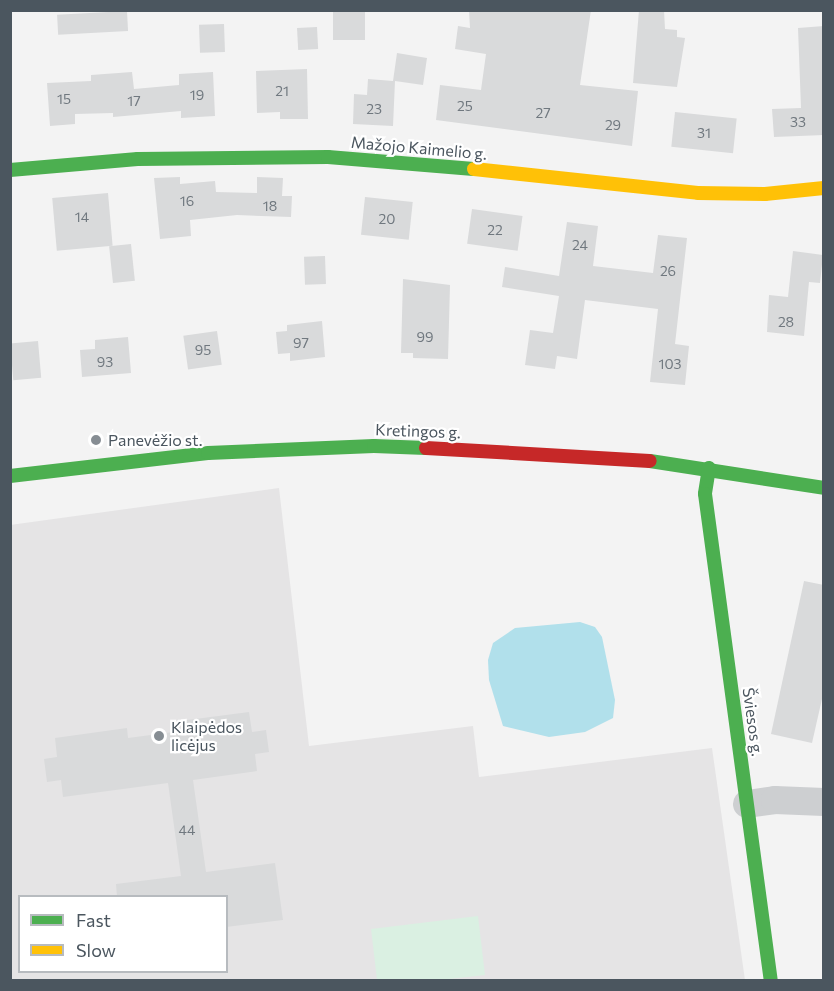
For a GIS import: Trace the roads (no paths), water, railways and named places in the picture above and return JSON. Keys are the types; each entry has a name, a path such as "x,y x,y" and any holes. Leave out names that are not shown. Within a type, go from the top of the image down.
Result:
{"street":[{"name":"Mažojo Kaimelio g.","path":"10,170 149,159 328,157 396,160 698,193 765,194 824,188"},
{"name":"Kretingos g.","path":"10,476 227,451 374,446 596,455 709,468 824,488"},
{"name":"Šviesos g.","path":"709,468 705,495 771,981"},
{"path":"747,804 775,800 824,802"}],"water":[{"path":"580,622 595,627 602,637 615,700 613,718 585,732 549,737 503,726 489,680 488,660 493,643 515,628"}],"place":[{"name":"Panevėžio st.","path":"96,440"},
{"name":"Klaipėdos licėjus","path":"159,736"}]}
